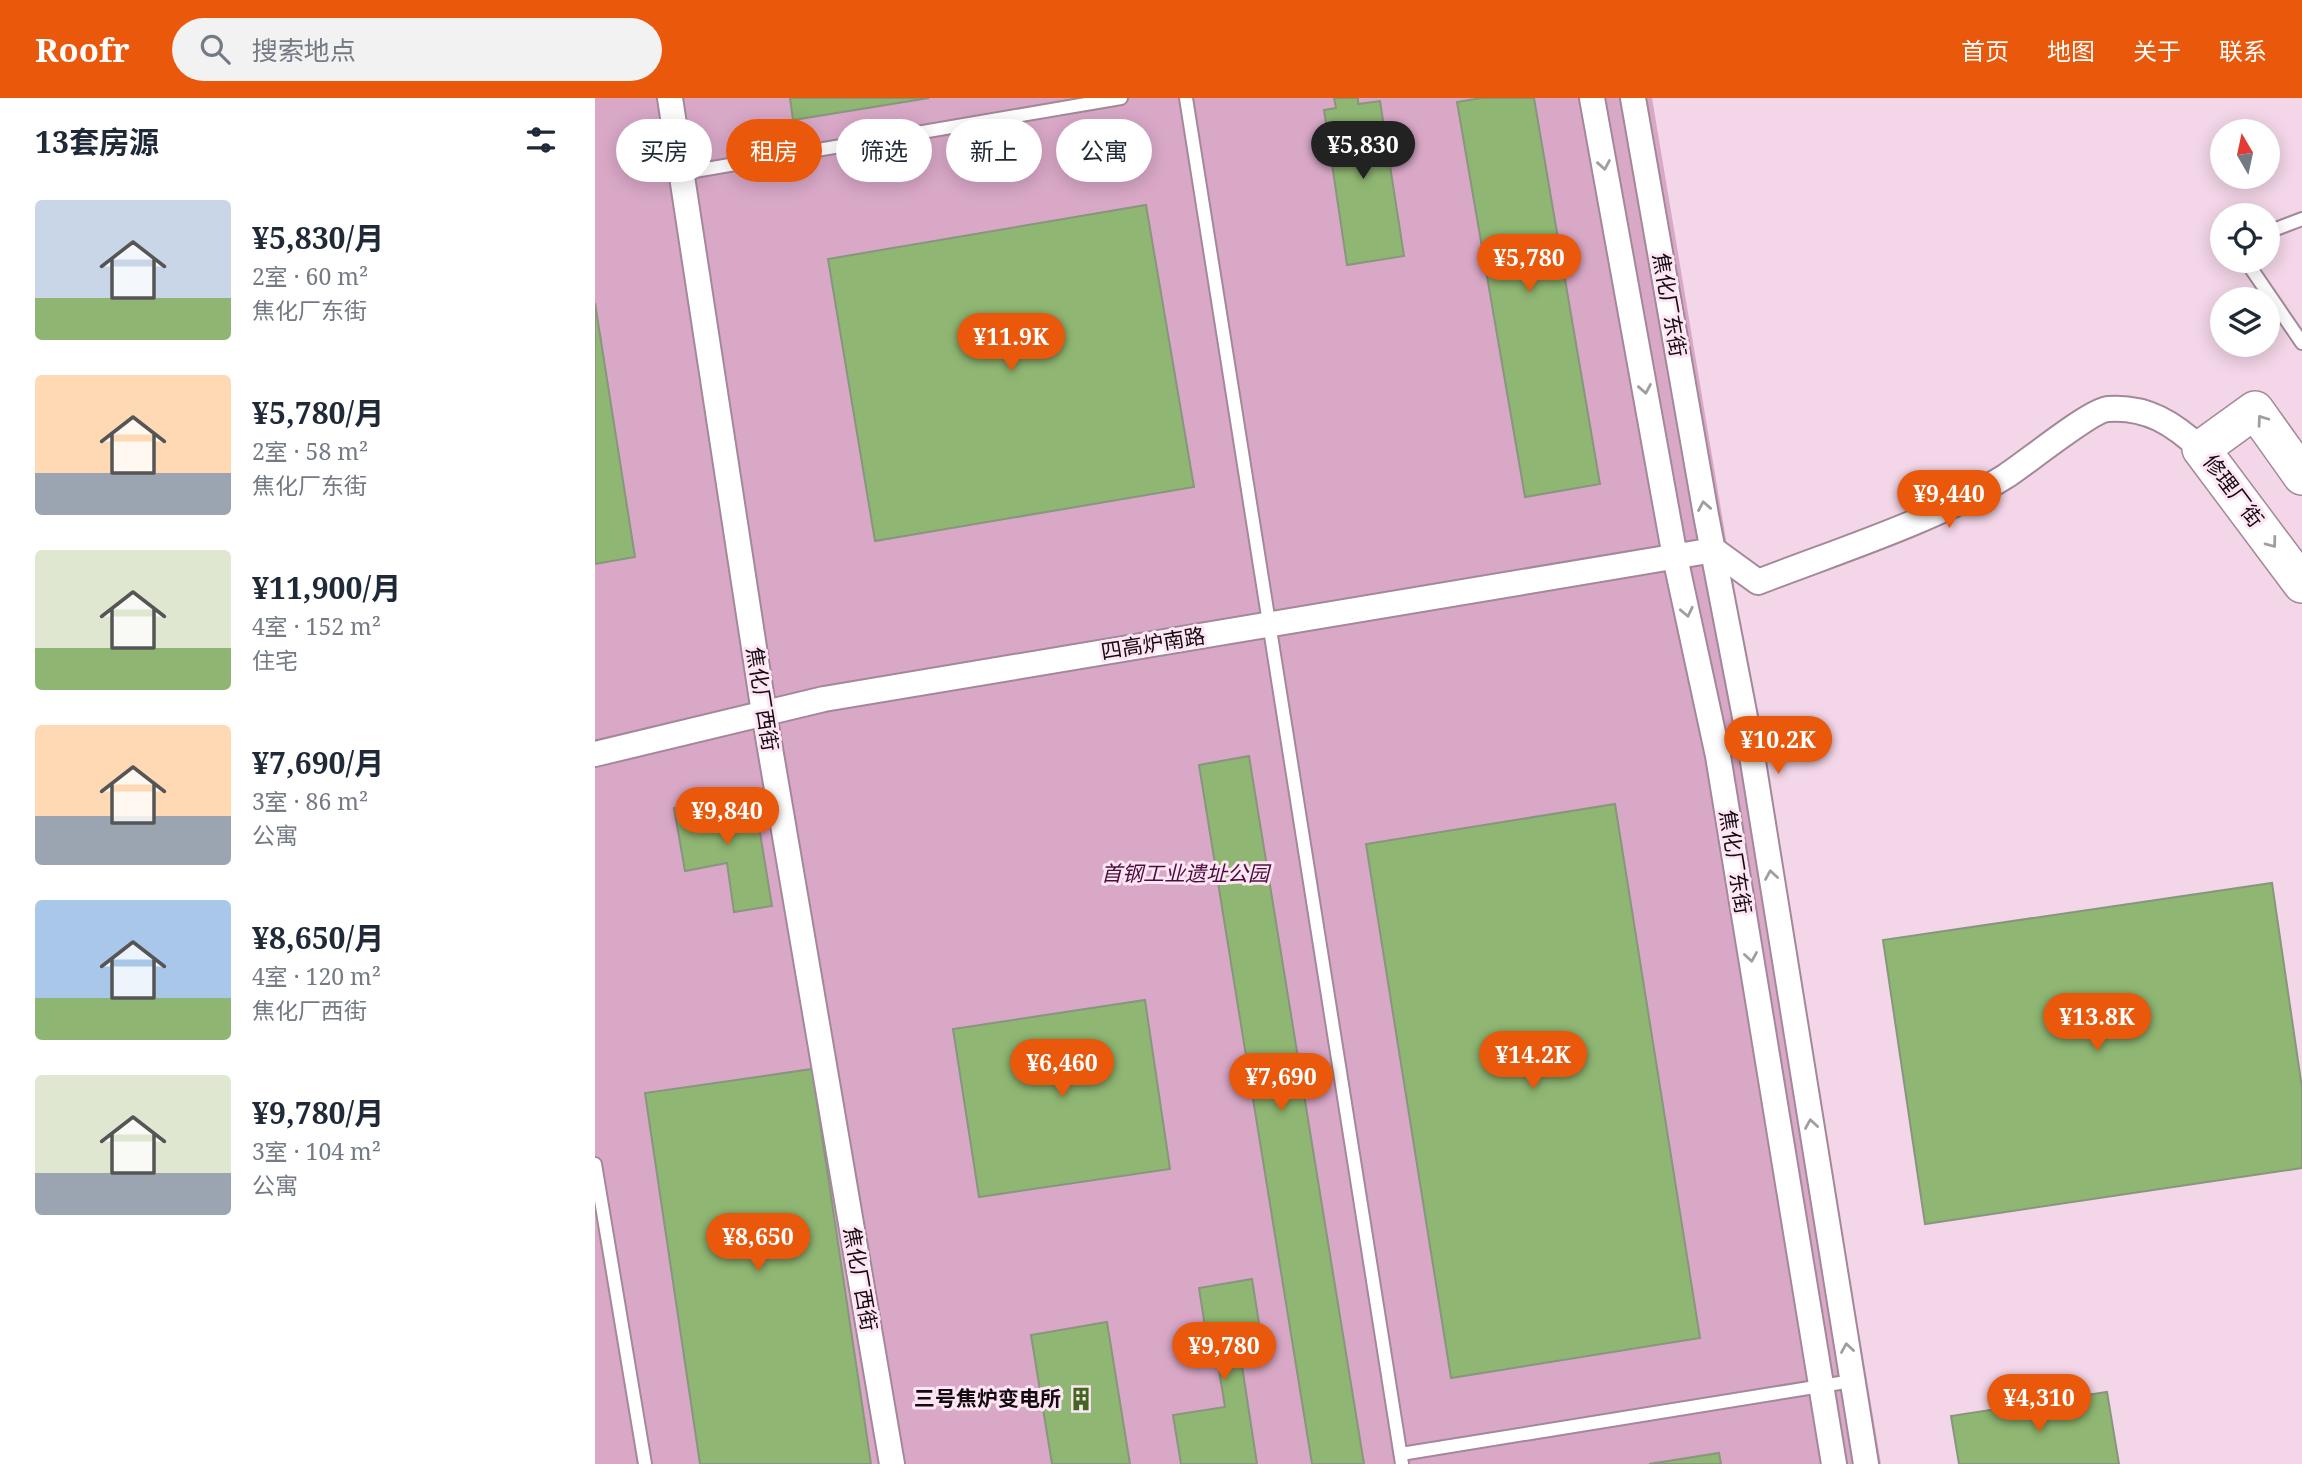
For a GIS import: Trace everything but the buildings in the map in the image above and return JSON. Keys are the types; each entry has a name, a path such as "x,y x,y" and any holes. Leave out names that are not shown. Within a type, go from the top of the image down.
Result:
{"main road":[{"name":"修理厂街","path":"2302,476 2255,410 2201,449 2302,584"}],"street":[{"name":"焦化厂西街","path":"670,98 674,119"},
{"name":"焦化厂东街","path":"1592,98 1675,557 1718,756 1834,1464"},
{"name":"焦化厂东街","path":"1633,98 1750,743 1865,1464"},
{"name":"焦化厂西街","path":"684,182 764,713 892,1464"},
{"path":"1714,550 1758,582 1943,508 1980,490 2004,477 2105,409 2148,412 2177,427 2201,449"},
{"name":"四高炉南路","path":"595,754 824,699 1714,550"}],"lane":[{"path":"712,168 1121,98"},
{"path":"1187,98 1402,1459 1852,1381"},
{"path":"2280,227 2302,219"},
{"path":"2254,273 2302,343"},
{"path":"595,1164 645,1464"}],"green space":[{"name":"首钢工业遗址公园","path":"595,98 1652,98 1881,1464 595,1464"}],"place":[{"name":"三号焦炉变电所","path":"1081,1399"}]}
